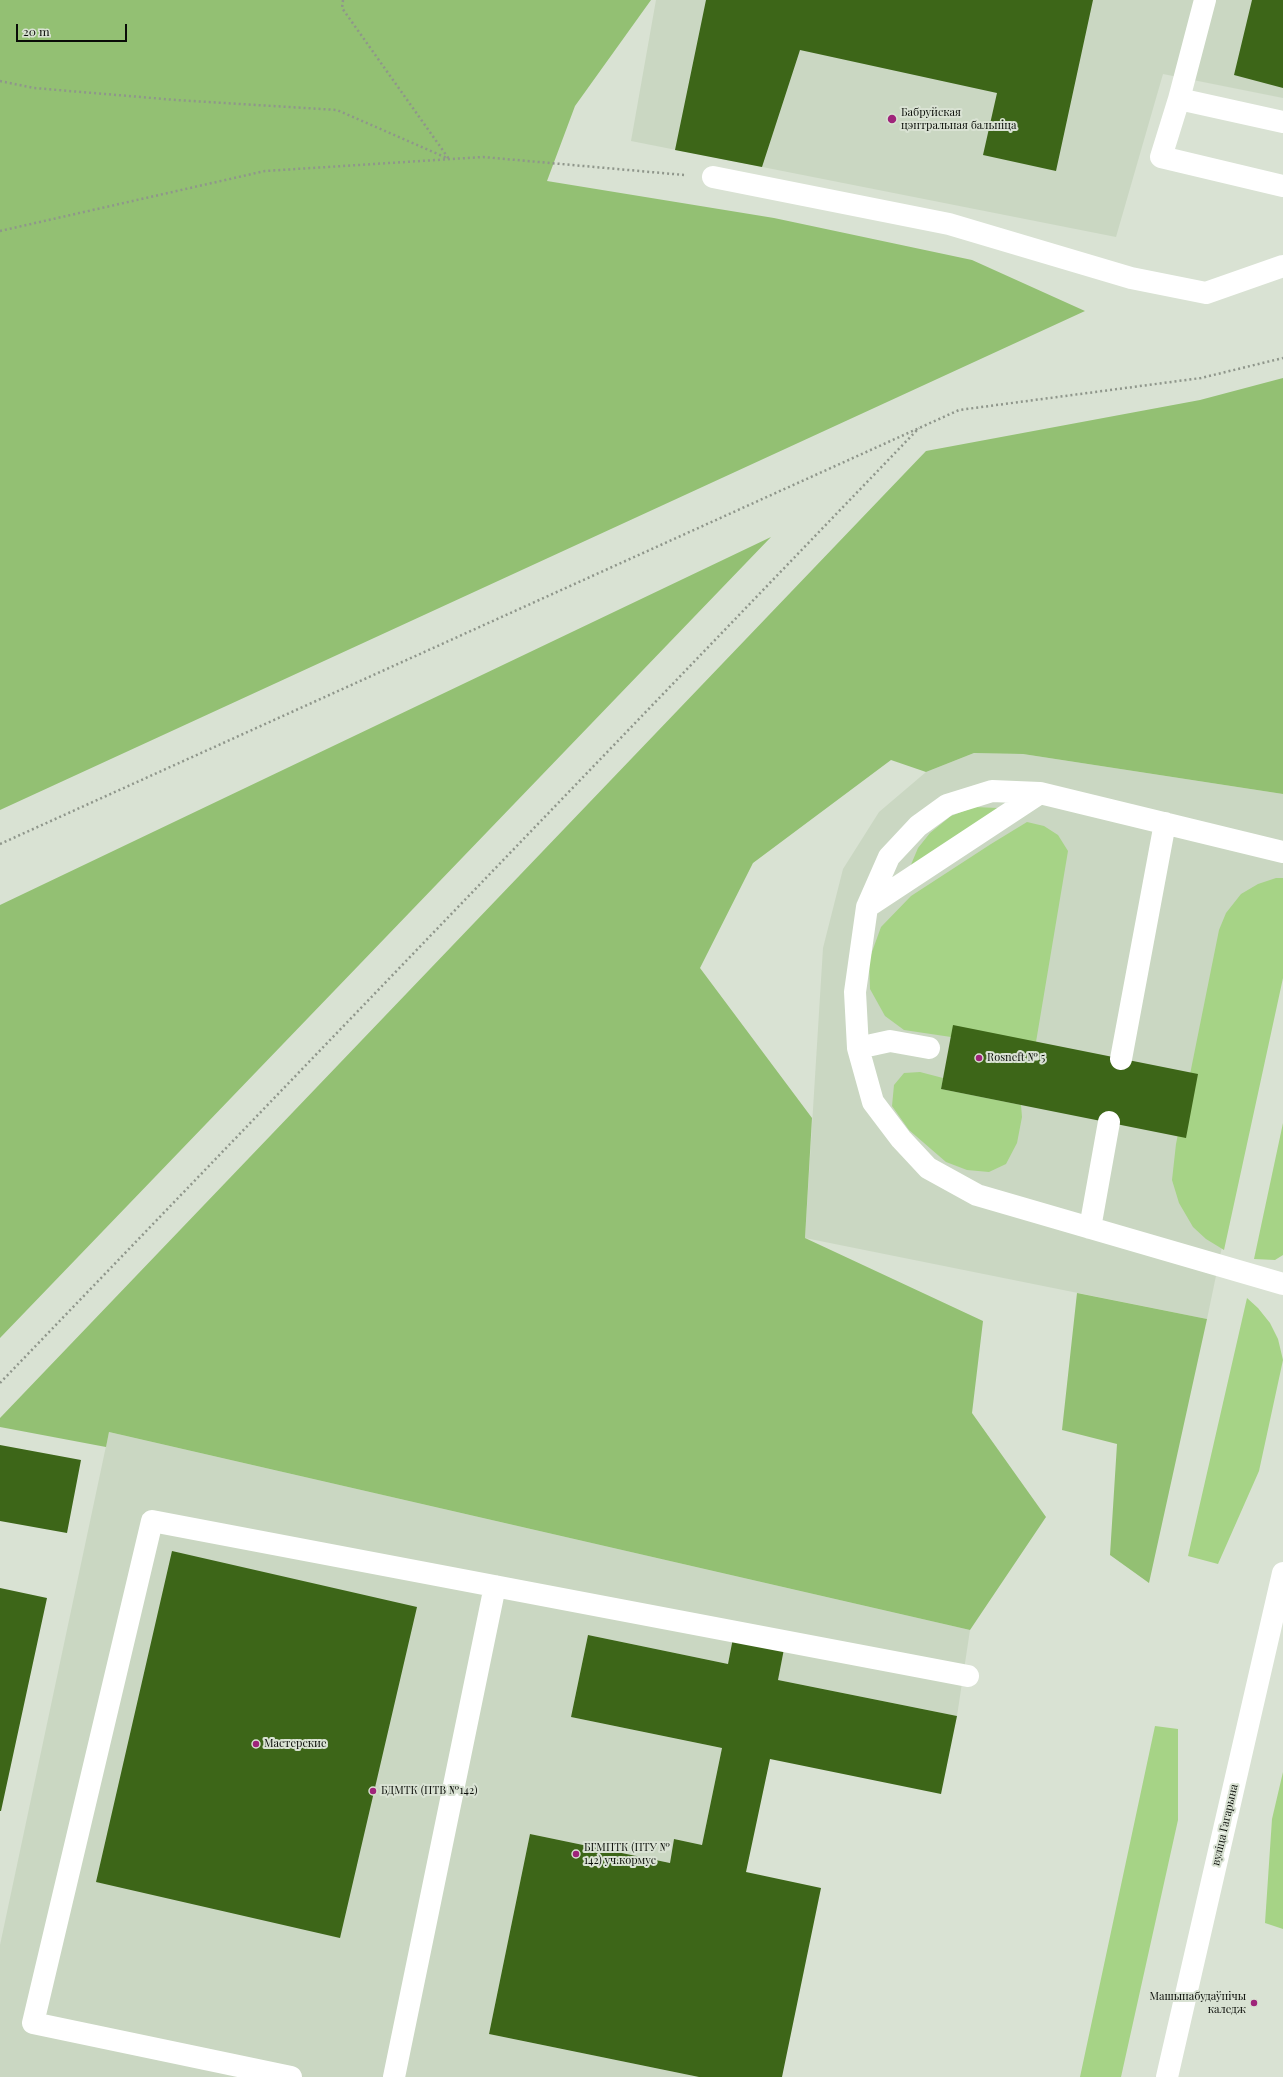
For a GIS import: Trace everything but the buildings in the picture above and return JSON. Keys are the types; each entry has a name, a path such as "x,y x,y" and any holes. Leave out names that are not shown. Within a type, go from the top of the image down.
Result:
{"main road":[{"path":"1205,0 1179,99 1161,157 1283,186"},
{"path":"1179,99 1283,122"},
{"path":"713,177 949,224 1131,278 1206,293 1283,266"},
{"path":"1283,852 1040,793 992,791 947,805 918,826 889,857 867,907 855,992 858,1048 873,1102 901,1139 928,1168 977,1195 1283,1284"},
{"path":"867,907 1040,793"},
{"path":"1121,1059 1165,823"},
{"path":"858,1048 890,1041 929,1048"},
{"path":"1090,1228 1109,1122"},
{"path":"291,2077 33,2023 152,1521 968,1676"},
{"name":"вуліца Гагарына","path":"1167,2077 1283,1573"},
{"path":"394,2077 495,1586"}],"path":[{"path":"343,0 342,8 449,159"},
{"path":"0,81 50,90 176,100 337,110 449,159"},
{"path":"0,231 265,171 483,157 713,177"},
{"path":"0,844 959,410 1201,378 1283,358"},
{"path":"0,1384 920,427"}],"shaded area":[{"name":"Бабруйская цэнтральная бальніца","path":"656,0 1283,0 1283,98 1163,74 1116,237 631,141"},
{"path":"974,753 1023,754 1283,794 1283,954 1207,1319 805,1238 823,948 843,869 879,812 926,772"},
{"name":"БДМТК (ПТВ №142)","path":"109,1432 970,1630 957,1716 778,1680 784,1649 733,1638 728,1664 588,1635 571,1717 722,1748 702,1845 674,1839 670,1863 530,1834 489,2034 699,2077 0,2077 0,1945"}],"green space":[{"path":"0,0 651,0 575,106 547,181 774,218 972,260 1085,311 0,810"},
{"path":"1283,378 1283,794 1023,754 974,753 926,772 891,760 753,863 700,968 812,1118 805,1238 983,1321 972,1413 1046,1517 970,1630 109,1432 106,1447 0,1427 0,1418 926,451 1200,400"},
{"path":"771,537 0,1338 0,905"},
{"path":"974,807 998,808 910,867 918,848 930,833 951,816"},
{"path":"1027,822 1044,826 1058,835 1068,851 1036,1042 951,1037 904,1030 885,1016 870,989 869,960 881,927 911,896"},
{"path":"1276,878 1283,878 1283,978 1224,1250 1206,1239 1193,1227 1179,1203 1172,1180 1176,1144 1219,930 1226,913 1241,894 1258,884"},
{"path":"920,1072 943,1078 941,1089 1021,1105 1022,1117 1017,1143 1006,1164 989,1172 967,1170 946,1162 909,1130 892,1106 894,1085 904,1073"},
{"path":"1283,1123 1283,1255 1275,1260 1254,1259"},
{"path":"1077,1293 1207,1319 1149,1583 1110,1555 1117,1444 1062,1430"},
{"path":"1247,1298 1258,1308 1270,1323 1278,1339 1283,1360 1259,1471 1218,1564 1188,1556"},
{"path":"1155,1726 1178,1729 1178,1820 1121,2077 1080,2077"},
{"path":"1283,1772 1283,1929 1265,1923 1272,1819"}],"place":[{"name":"Бабруйская цэнтральная бальніца","path":"892,119"},
{"name":"Rosneft № 5","path":"979,1058"},
{"name":"Мастерские","path":"256,1744"},
{"name":"БДМТК (ПТВ №142)","path":"373,1791"},
{"name":"БГМПТК (ПТУ № 142) уч.кормус","path":"576,1854"},
{"name":"Машынабудаўнічы каледж","path":"1254,2003"}]}
